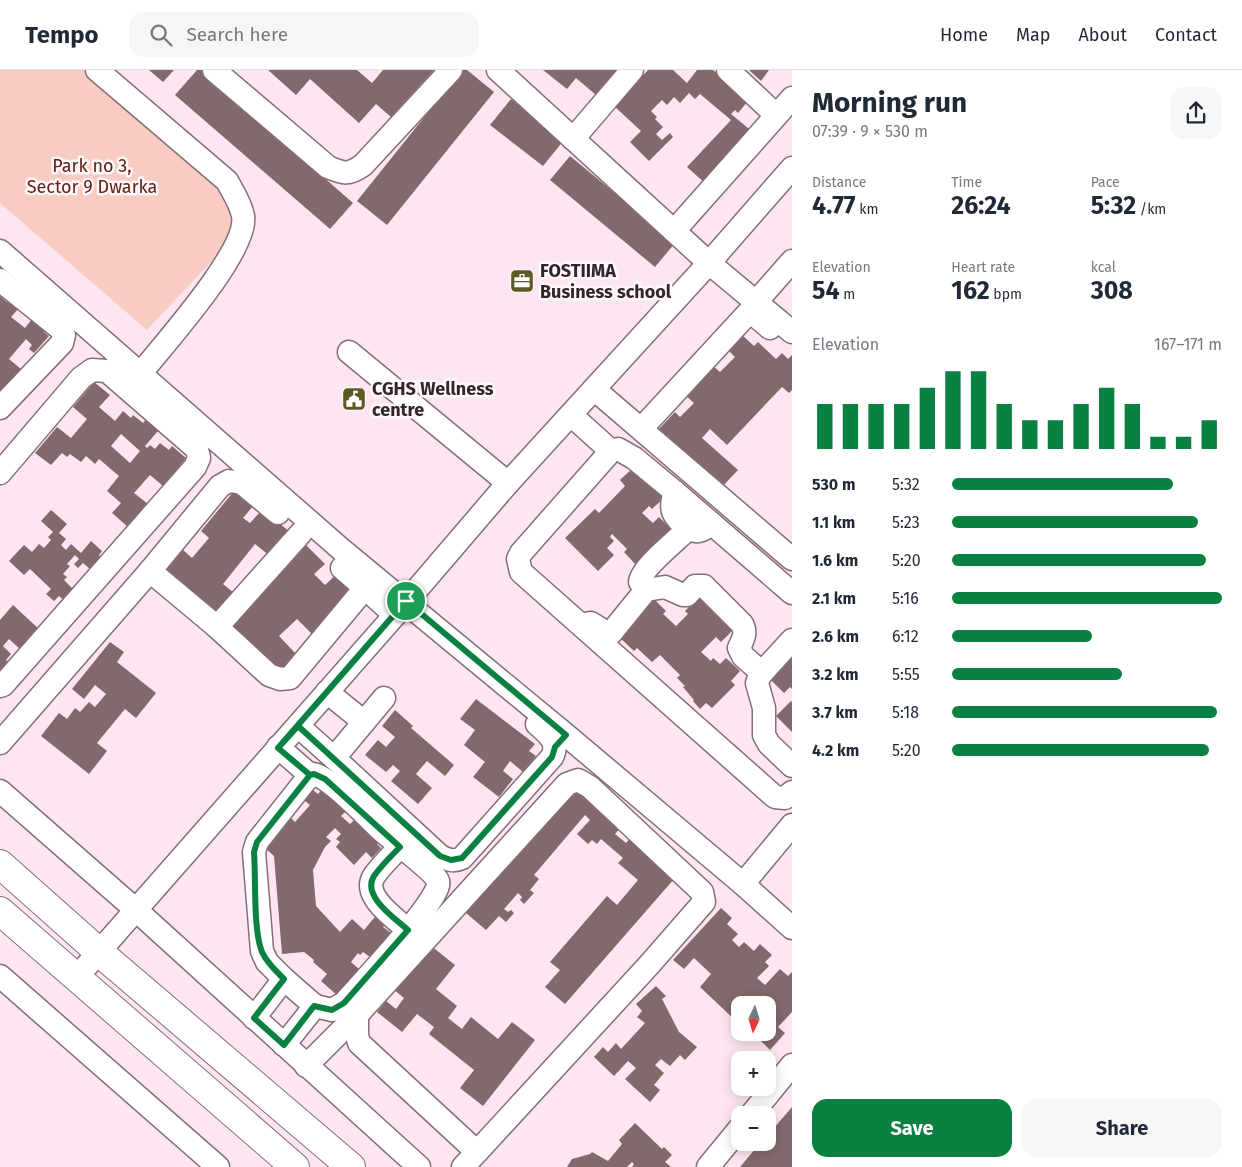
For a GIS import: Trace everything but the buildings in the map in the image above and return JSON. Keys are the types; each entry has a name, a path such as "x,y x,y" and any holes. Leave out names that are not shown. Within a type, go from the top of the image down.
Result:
{"main road":[{"path":"0,864 99,952 351,1167"},
{"path":"0,911 295,1167"}],"street":[{"path":"97,70 227,181 244,218 238,243 223,269 141,373"},
{"path":"214,70 328,168 352,173 363,165 450,70"},
{"path":"498,70 709,263 792,332"},
{"path":"573,139 632,70"},
{"path":"728,70 776,115"},
{"path":"674,231 792,98"},
{"path":"76,978 298,726 508,483 709,263 792,168"},
{"path":"0,251 62,330 64,336 62,342 0,408"},
{"path":"756,302 792,261"},
{"path":"0,280 28,288 141,373 342,550 400,608 561,741 743,884 792,928"},
{"path":"642,428 750,311 792,347"},
{"path":"349,352 508,483"},
{"path":"0,473 82,378 92,370 107,371 197,448 199,458 196,467 3,685 0,686"},
{"path":"594,389 642,428 792,559"},
{"path":"571,415 611,451"},
{"path":"792,593 675,492 626,452 618,449 611,451 521,553 518,559 521,572 775,797 785,798 792,792"},
{"path":"0,744 150,571 220,486 229,480 242,484 365,588 400,608"},
{"path":"675,492 671,502 671,509 674,515 688,529 699,532 705,530 711,523"},
{"path":"646,590 640,582 643,573 688,529"},
{"path":"217,627 301,533"},
{"path":"150,571 217,627 269,675 280,679 290,678 365,588"},
{"path":"584,628 591,622 607,633 611,633 646,590 665,587 687,595 695,586 704,586 742,624 745,629 745,636 739,648 743,656 762,673"},
{"path":"792,640 762,673 757,683 764,708 764,735 769,744 792,766"},
{"path":"493,685 551,737 561,741"},
{"path":"327,692 364,722"},
{"path":"334,758 384,698"},
{"path":"298,726 440,856 451,860 462,858 552,757 561,741"},
{"path":"278,748 310,775 314,774 325,779 400,847 433,874 439,882 436,895 408,930 344,1003 332,1010 314,1006 268,962 262,951 258,930 254,852 257,842 310,775"},
{"path":"306,1066 357,1015 567,784 572,781 583,782 590,787 702,892 704,902 698,911 470,1159 359,1043 357,1015"},
{"path":"0,791 136,910 419,1167"},
{"path":"743,884 792,825"},
{"path":"400,847 373,878 371,889 376,902 408,930"},
{"path":"0,976 218,1167"},
{"path":"254,1018 284,979"},
{"path":"284,1045 314,1006"},
{"path":"759,1106 792,1066"},
{"path":"708,1167 731,1139"}],"green space":[{"name":"Park no 3, Sector 9 Dwarka","path":"0,70 92,70 256,214 147,330 0,203"}],"place":[{"name":"FOSTIIMA Business school","path":"522,281"},
{"name":"CGHS Wellness centre","path":"354,399"}],"route":[{"path":"406,601 278,748 310,775 257,842 254,852 258,930 262,951 268,962 284,979 254,1018 284,1045 314,1006 332,1010 344,1003 408,930 376,902 371,889 373,878 400,847 325,779 319,775 310,775 301,768 278,748 298,726 440,856 451,860 462,858 552,757 555,747 566,735 406,601"}]}
